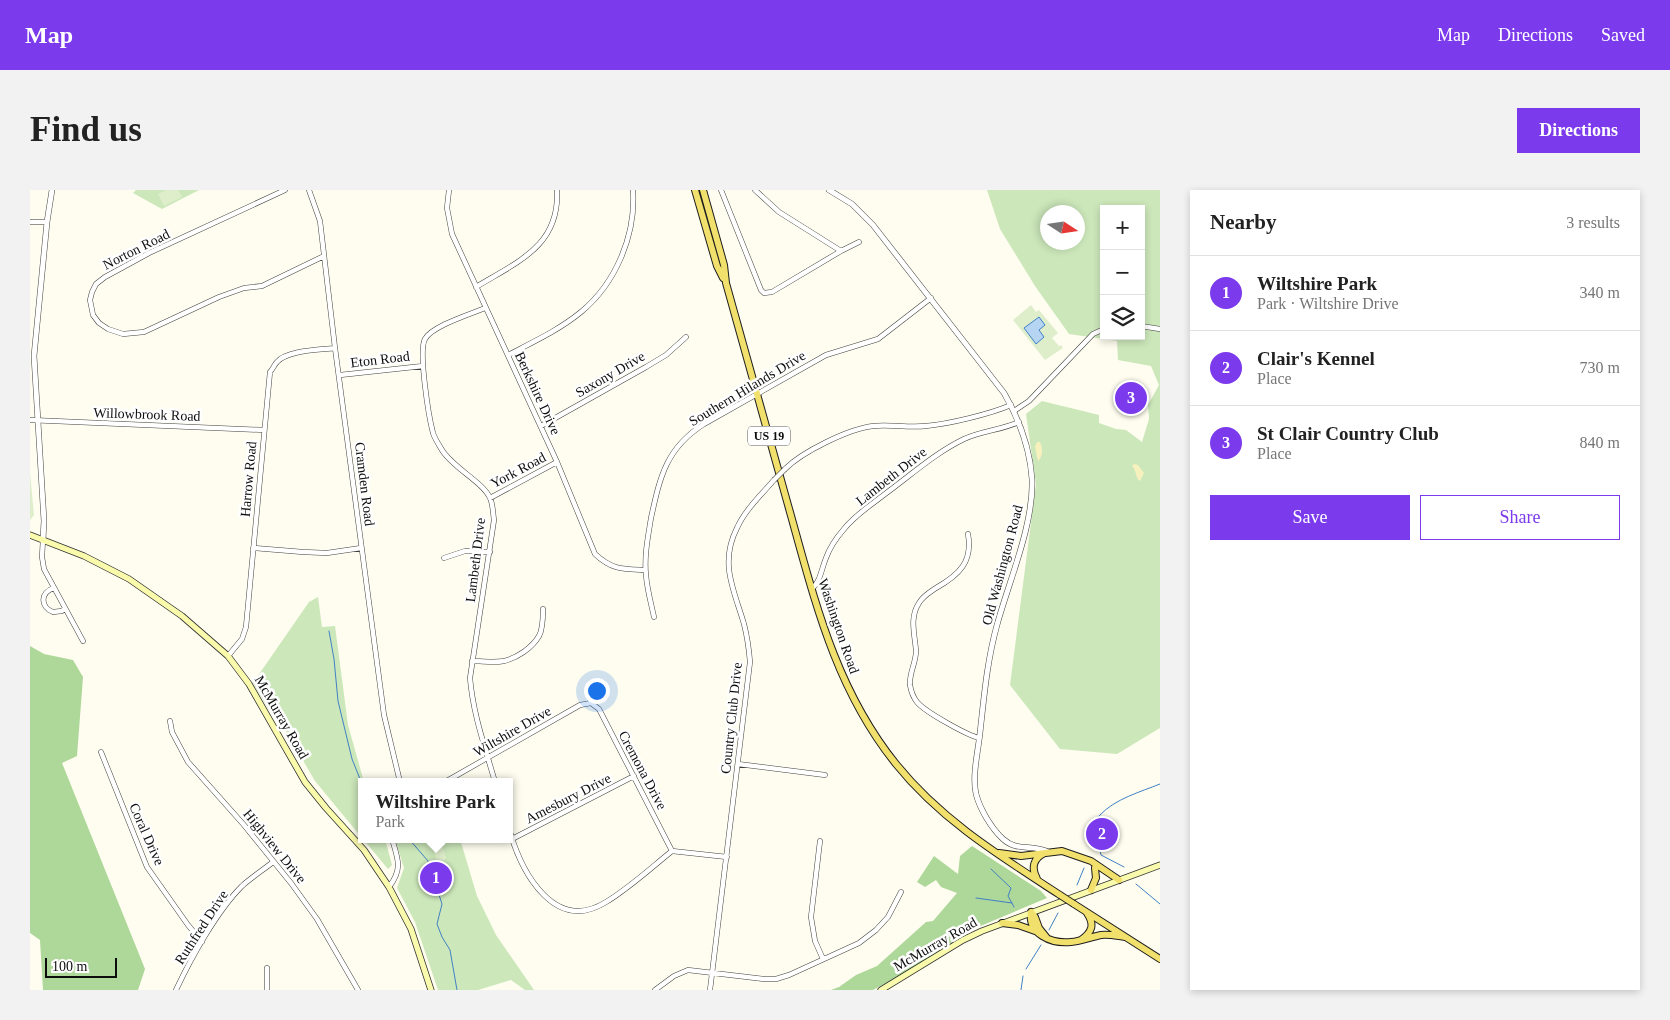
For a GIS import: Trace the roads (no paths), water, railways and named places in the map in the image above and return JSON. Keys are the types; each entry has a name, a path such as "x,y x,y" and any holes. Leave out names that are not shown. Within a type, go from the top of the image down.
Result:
{"main road":[{"name":"Washington Road","path":"695,190 717,266 726,283"},
{"name":"Washington Road","path":"703,190 724,265 726,283 812,589 835,660 855,702 876,737 897,765 933,804 967,833 1160,959"},
{"name":"McMurray Road","path":"30,535 96,562 129,579 182,616 228,656 249,684 305,782 364,850 389,887 411,929 430,990"},
{"path":"995,853 1021,856 1062,851 1091,861 1119,880"},
{"path":"1038,880 1033,869 1035,862 1041,855 1048,852"},
{"path":"1085,860 1094,868 1119,880"},
{"name":"McMurray Road","path":"881,990 969,937 1031,912 1160,865"},
{"path":"1091,890 1096,878 1094,868"},
{"path":"1031,912 1030,918 1035,931"},
{"path":"1031,912 1039,928 1047,938"},
{"path":"1081,940 1089,934 1092,927 1092,921 1087,912"},
{"path":"1002,923 1018,925 1035,931 1042,937 1065,942 1106,935 1125,936"}],"street":[{"path":"52,190 47,222 34,356 44,521 43,564 83,641"},
{"name":"Norton Road","path":"285,190 149,253 105,277 96,284 92,292 90,300 93,315 108,330 123,334 144,332 219,297 244,288 262,286 324,256"},
{"name":"Cramden Road","path":"309,190 320,221 384,715 399,778"},
{"name":"Berkshire Drive","path":"449,190 447,208 452,234 541,426 595,554 613,567 645,570"},
{"path":"476,287 529,256 541,243 554,217 557,190"},
{"path":"508,355 553,331 581,312 599,294 622,256 632,220 633,190"},
{"path":"721,190 764,294 772,292 859,242"},
{"path":"755,190 779,212 841,251"},
{"name":"Old Washington Road","path":"830,190 864,214 1004,393 1019,422 1032,478 1030,508 993,644 979,738 976,789 986,816 999,836 1010,844 1023,848 1038,848 1048,852"},
{"path":"30,222 47,222"},
{"name":"Southern Hilands Drive","path":"654,617 645,570 647,543 658,486 664,469 680,443 697,429 826,355 878,339 931,298"},
{"path":"485,308 434,330 425,338 422,348 422,366 433,434 452,463 478,484 490,498"},
{"path":"1145,326 1160,328"},
{"path":"1014,412 1029,401 1093,334 1100,331"},
{"name":"Saxony Drive","path":"541,426 666,355 686,336"},
{"name":"Harrow Road","path":"228,656 242,639 246,627 270,372 276,362 285,357 335,348"},
{"name":"Eton Road","path":"340,375 422,366"},
{"name":"Country Club Drive","path":"710,990 750,662 744,625 730,580 729,554 733,537 742,519 774,480 794,461 812,450 863,428 926,426 1011,405"},
{"name":"Willowbrook Road","path":"30,420 264,430"},
{"name":"Lambeth Drive","path":"812,589 820,580 826,558 838,536 861,513 950,447 972,436 1019,422"},
{"name":"York Road","path":"490,498 557,462"},
{"name":"Lambeth Drive","path":"490,498 494,520 470,678 477,722 494,778"},
{"path":"968,534 969,550 962,569 922,598 916,608 913,627 916,654 910,682 912,694 921,706 966,734 979,738"},
{"path":"253,548 327,553 361,548"},
{"path":"444,558 465,551 490,552"},
{"path":"54,588 44,595 43,600 46,608 53,612 65,608"},
{"path":"472,661 503,661 518,656 532,645 539,636 543,609"},
{"name":"Wiltshire Drive","path":"452,778 580,705 590,703"},
{"name":"Cremona Drive","path":"590,703 599,709 672,851"},
{"name":"Highview Drive","path":"170,721 172,732 188,762 291,882 317,919 358,990"},
{"name":"Coral Drive","path":"101,752 147,867 202,942"},
{"path":"738,764 825,775"},
{"name":"Amesbury Drive","path":"513,838 634,776"},
{"path":"820,841 812,917 815,942 823,959"},
{"path":"513,842 518,855 537,889 548,901 562,908 577,911 590,909 606,903 672,851 727,857"},
{"path":"389,887 395,879 399,868 393,843"},
{"name":"Ruthfred Drive","path":"176,990 202,942 227,904 243,886 273,862"},
{"path":"655,990 674,976 688,970 764,979 788,976 859,943 876,930 888,917 901,892"},
{"path":"267,968 267,990"}],"water":[{"path":"1039,317 1045,325 1039,330 1044,337 1036,344 1024,328"}],"waterway":[{"path":"329,631 338,701 352,759 360,778"},
{"path":"1089,845 1093,825 1106,809 1128,796 1160,784"},
{"path":"1091,831 1099,846 1101,855 1124,867"},
{"path":"412,843 428,861 442,904 437,924 450,950 457,990"},
{"path":"1077,885 1084,868"},
{"path":"991,869 1011,888 1008,896 1014,907"},
{"path":"1136,884 1160,904"},
{"path":"976,898 1012,903"},
{"path":"1049,930 1058,913"},
{"path":"1026,969 1041,945"},
{"path":"1021,990 1023,976"}],"place":[{"name":"St Clair Country Club","path":"1131,398"},
{"name":"Clair's Kennel","path":"1102,834"},
{"name":"Wiltshire Park","path":"436,878"}]}
